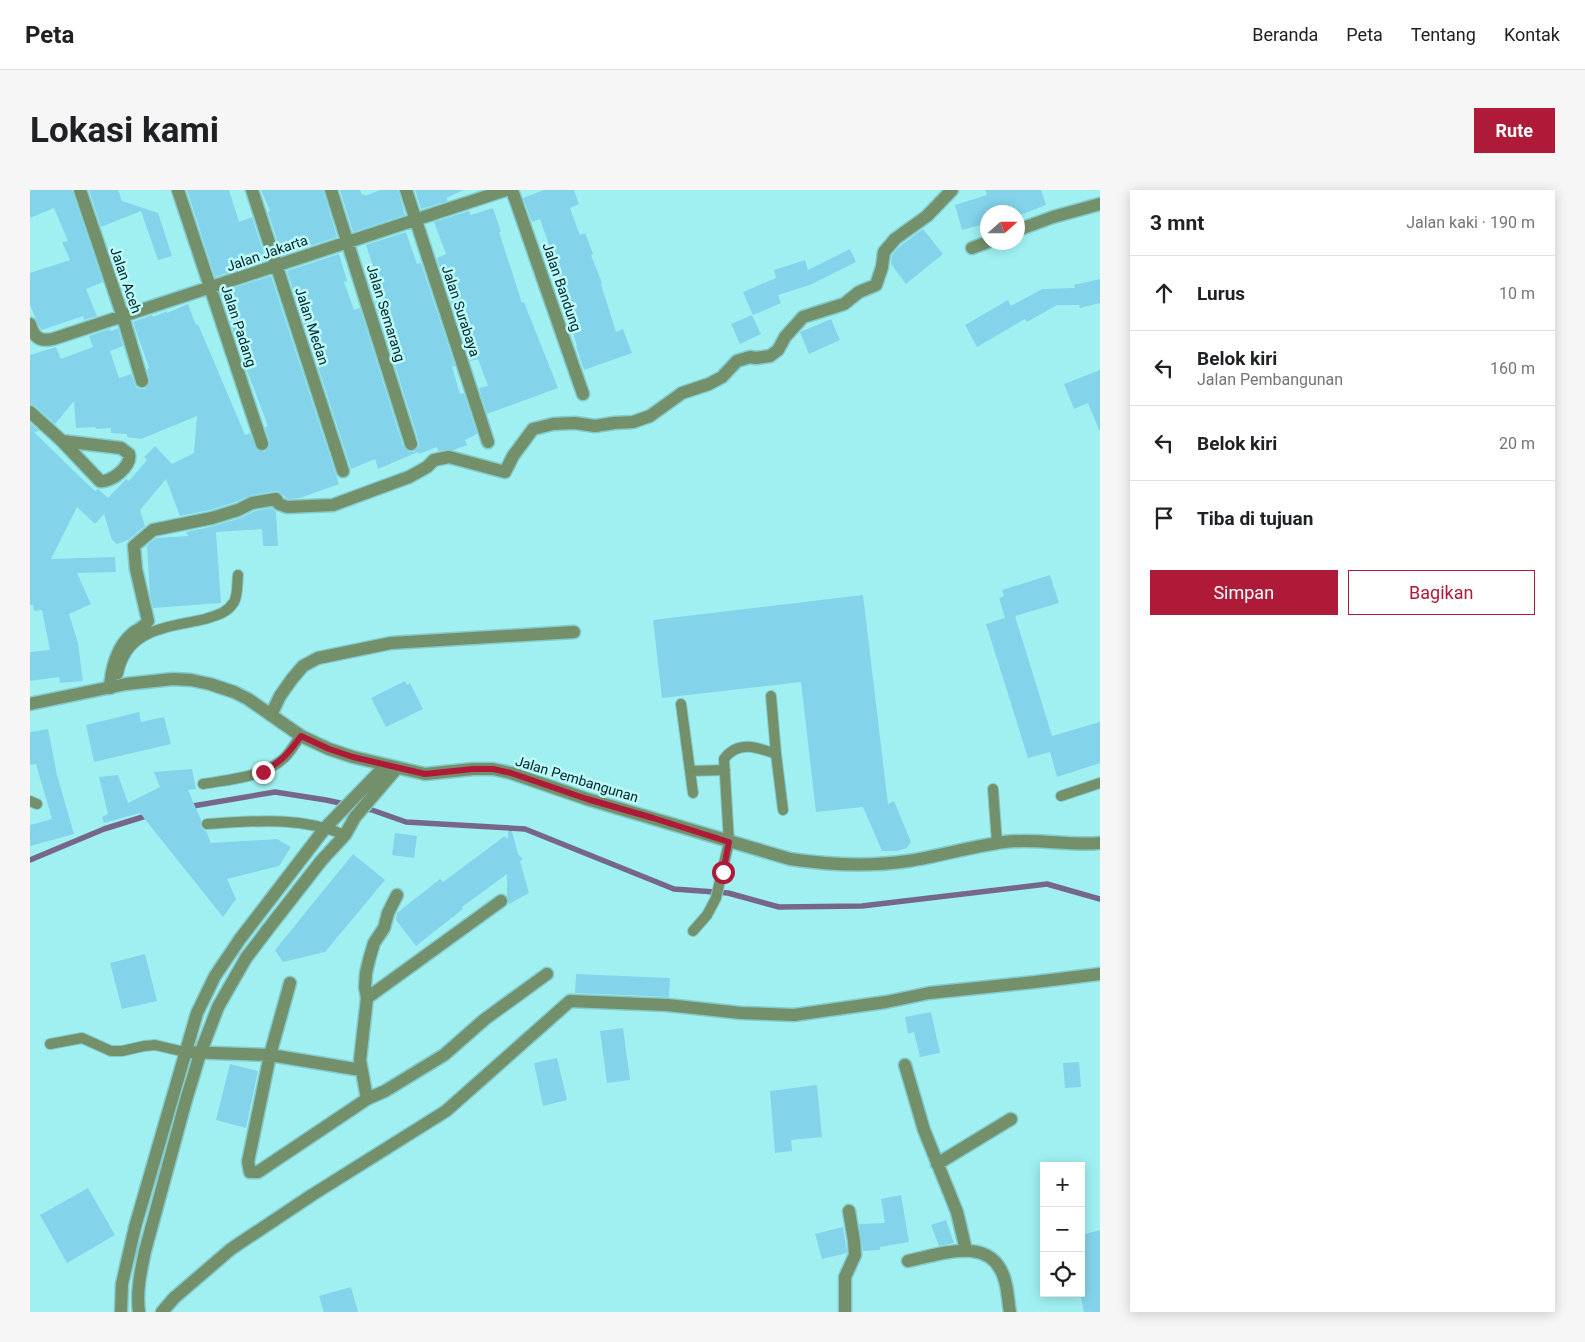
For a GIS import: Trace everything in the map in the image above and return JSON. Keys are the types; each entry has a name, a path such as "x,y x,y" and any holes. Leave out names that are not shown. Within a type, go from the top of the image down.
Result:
{"street":[{"name":"Jalan Aceh","path":"80,190 123,317 142,381"},
{"name":"Jalan Padang","path":"178,190 262,444"},
{"name":"Jalan Medan","path":"252,190 343,471"},
{"name":"Jalan Semarang","path":"331,190 411,444"},
{"name":"Jalan Surabaya","path":"406,190 488,442"},
{"name":"Jalan Jakarta","path":"30,324 33,333 38,339 53,339 506,190"},
{"name":"Jalan Bandung","path":"512,190 583,394"},
{"path":"112,687 111,674 123,643 144,627 148,621 136,569 134,546 153,530 212,518 238,510 252,503 276,500 279,504 287,507 332,505 409,477 428,467 434,460 449,457 505,472 513,456 533,429 553,424 575,423 595,426 614,422 633,422 650,416 682,394 722,377 738,361 750,356 756,358 770,356 778,350 784,337 803,317 844,304 859,292 876,284 882,267 884,252 895,238 927,216 952,190"},
{"path":"1025,227 1053,216 1100,204"},
{"path":"972,248 980,245"},
{"path":"30,412 100,480 111,480 129,463 129,454 121,448 62,441"},
{"path":"272,715 280,696 292,679 303,666 318,658 391,643 574,632"},
{"name":"Jalan Pembangunan","path":"30,704 112,687 166,680 191,680 234,692 248,699 301,736 329,749 391,767 425,774 473,769 493,769 511,773 587,799 729,842 760,849 790,860 868,865 909,861 997,843 1026,840 1084,844 1100,843"},
{"path":"121,1312 122,1284 128,1254 185,1052 203,998 226,958 326,827 343,809 371,788 391,767"},
{"path":"139,1312 138,1304 145,1251 200,1054 218,1007 246,958 321,861 346,835 371,788"},
{"path":"367,1099 360,1060 368,998 365,987 366,973 374,944 384,928 388,913 397,895"},
{"path":"368,998 501,901"},
{"path":"290,983 270,1055 248,1162 250,1172 258,1172 367,1099 385,1091 444,1055 485,1019 547,974"},
{"path":"162,1312 174,1298 231,1248 446,1111 570,1001 667,1005 741,1013 794,1015 886,1002 929,993 1100,974"},
{"path":"185,1052 270,1055 362,1070"},
{"path":"905,1065 924,1130 957,1212 966,1250"},
{"path":"938,1164 1011,1119"},
{"path":"845,1312 845,1277 852,1265 854,1256 854,1241 849,1211"},
{"path":"908,1261 966,1250 986,1254 995,1261 1006,1281 1010,1312"}],"lane":[{"path":"112,687 124,653 133,643 157,630 223,614 235,600 238,575"},
{"path":"772,696 776,754 783,810"},
{"path":"681,704 693,793"},
{"path":"204,784 263,772 287,755 301,736"},
{"path":"693,932 707,915 716,898 729,842 724,759 730,752 741,747 760,748 776,754"},
{"path":"690,771 725,770"},
{"path":"1061,796 1100,783"},
{"path":"992,789 997,843"},
{"path":"207,824 284,821 326,827 346,835"},
{"path":"50,1044 82,1038 111,1051 155,1045 185,1052"}],"building":[{"path":"30,190 72,190 103,282 86,289 97,316 84,320 83,316 42,330 40,328 30,305 30,273 70,260 62,242 68,241 54,208 30,218"},
{"path":"89,190 118,190 122,201 158,213 172,256 158,260 141,211 101,227"},
{"path":"187,190 229,190 239,222 252,217 266,260 215,277"},
{"path":"261,190 323,190 337,237 282,255 268,212 270,211"},
{"path":"340,190 360,190 362,195 364,194 365,196 380,190 398,190 405,215 353,232"},
{"path":"415,190 464,190 446,198 448,201 421,209"},
{"path":"544,190 574,190 579,204 570,208 580,235 585,233 593,254 591,255 602,283 616,332 623,329 632,353 584,370 570,322 572,321 565,300 567,299 556,270 552,271 544,250 550,248 540,219 532,222 523,198"},
{"path":"985,190 1041,190 1046,205 1025,213 1025,205 980,205 980,225 962,230 955,205 987,195"},
{"path":"493,208 522,303 524,302 558,388 487,414 479,388 488,386 478,359 470,361 437,258 446,254 434,222 469,211 471,215"},
{"path":"923,229 943,254 906,284 891,264 892,255 899,247"},
{"path":"406,232 417,264 421,263 455,366 452,367 460,394 464,393 477,434 465,440 467,445 453,450 438,451 437,447 419,454 418,452 378,469 375,459 351,469 287,271 339,254 347,281 344,282 354,310 360,308 403,446 409,452 414,452 419,446 419,442 375,302 383,299 375,279 377,278 366,245"},
{"path":"850,249 856,262 810,285 778,295 781,303 753,315 743,292 776,278 774,270 805,260 808,270"},
{"path":"271,276 339,484 300,498 288,499 280,492 275,491 251,495 210,510 180,516 166,479 140,510 145,526 128,540 117,544 112,540 104,514 95,524 77,507 51,559 115,557 116,572 77,573 91,604 69,614 78,643 83,681 60,683 59,677 30,681 30,652 50,650 42,610 34,611 33,605 30,605 30,423 39,431 34,432 80,477 95,491 98,489 108,498 126,479 129,481 147,460 144,457 155,446 172,464 194,453 197,416 141,439 127,437 127,434 111,433 111,428 76,428 74,401 55,424 35,406 30,404 30,355 56,347 61,359 93,347 89,336 118,328 123,346 110,351 119,378 131,374 136,387 145,389 150,382 147,369 149,368 133,322 167,311 167,313 188,304 245,435 250,433 257,450 265,452 270,445 265,427 268,426 220,292"},
{"path":"1100,279 1100,303 1080,308 1079,305 1057,305 1027,322 1025,319 977,347 965,325 1008,300 1011,306 1042,289 1075,288 1074,285"},
{"path":"752,315 761,334 740,344 731,324"},
{"path":"831,319 840,340 809,354 800,332"},
{"path":"1100,370 1099,430 1088,403 1074,409 1064,384"},
{"path":"272,508 276,512 278,546 263,546 262,529 216,532 221,603 153,608 150,594 147,546 156,538 188,536 186,532 214,526 241,518 255,511"},
{"path":"1050,575 1059,603 1015,616 1052,736 1100,722 1100,763 1057,777 1050,752 1028,758 986,624 1005,618 999,598 1004,596 1002,590"},
{"path":"863,595 888,804 894,801 911,842 907,848 897,851 882,851 863,807 816,812 801,682 662,698 653,620"},
{"path":"405,681 407,685 410,683 423,709 386,727 371,698"},
{"path":"139,712 141,722 164,717 171,744 94,762 86,725"},
{"path":"48,729 57,775 74,834 30,846 30,825 52,819 36,764 30,765 30,732"},
{"path":"192,769 196,789 188,790 201,820 201,827 206,831 211,843 277,839 291,847 279,866 227,879 236,899 223,917 140,813 104,823 102,817 108,814 99,777 118,775 128,803 160,787 154,772"},
{"path":"508,831 512,831 518,854 523,859 520,861 529,893 509,904 507,874 462,907 463,909 416,946 396,920 397,913 440,879 443,882 505,836 508,840"},
{"path":"395,833 417,836 414,858 392,855"},
{"path":"353,854 385,880 325,952 283,962 275,950"},
{"path":"145,954 157,1001 122,1009 110,963"},
{"path":"576,974 670,978 669,997 575,993"},
{"path":"931,1012 940,1053 920,1057 914,1032 908,1034 905,1017"},
{"path":"623,1028 630,1080 607,1083 600,1031"},
{"path":"557,1058 567,1100 543,1106 534,1063"},
{"path":"1079,1062 1081,1087 1065,1088 1063,1063"},
{"path":"230,1064 258,1071 246,1128 216,1120"},
{"path":"817,1085 822,1137 791,1140 792,1151 775,1153 770,1091"},
{"path":"88,1188 115,1235 67,1263 40,1215"},
{"path":"901,1195 909,1242 880,1247 880,1250 863,1251 859,1224 885,1223 881,1199"},
{"path":"946,1220 954,1243 939,1246 931,1225"},
{"path":"843,1227 847,1253 822,1259 815,1234"},
{"path":"1100,1230 1100,1312 1084,1312 1081,1298 1085,1297 1085,1234"},
{"path":"351,1287 358,1312 324,1312 319,1296"}],"waterway":[{"path":"187,807 275,792 372,810 406,822 525,829 674,889 728,893 779,907 862,906 1047,884 1100,899"},
{"path":"30,860 104,829 149,815"}],"route":[{"path":"263,772 287,755 301,736 329,749 353,757 425,774 493,769 729,842 723,872"}]}
